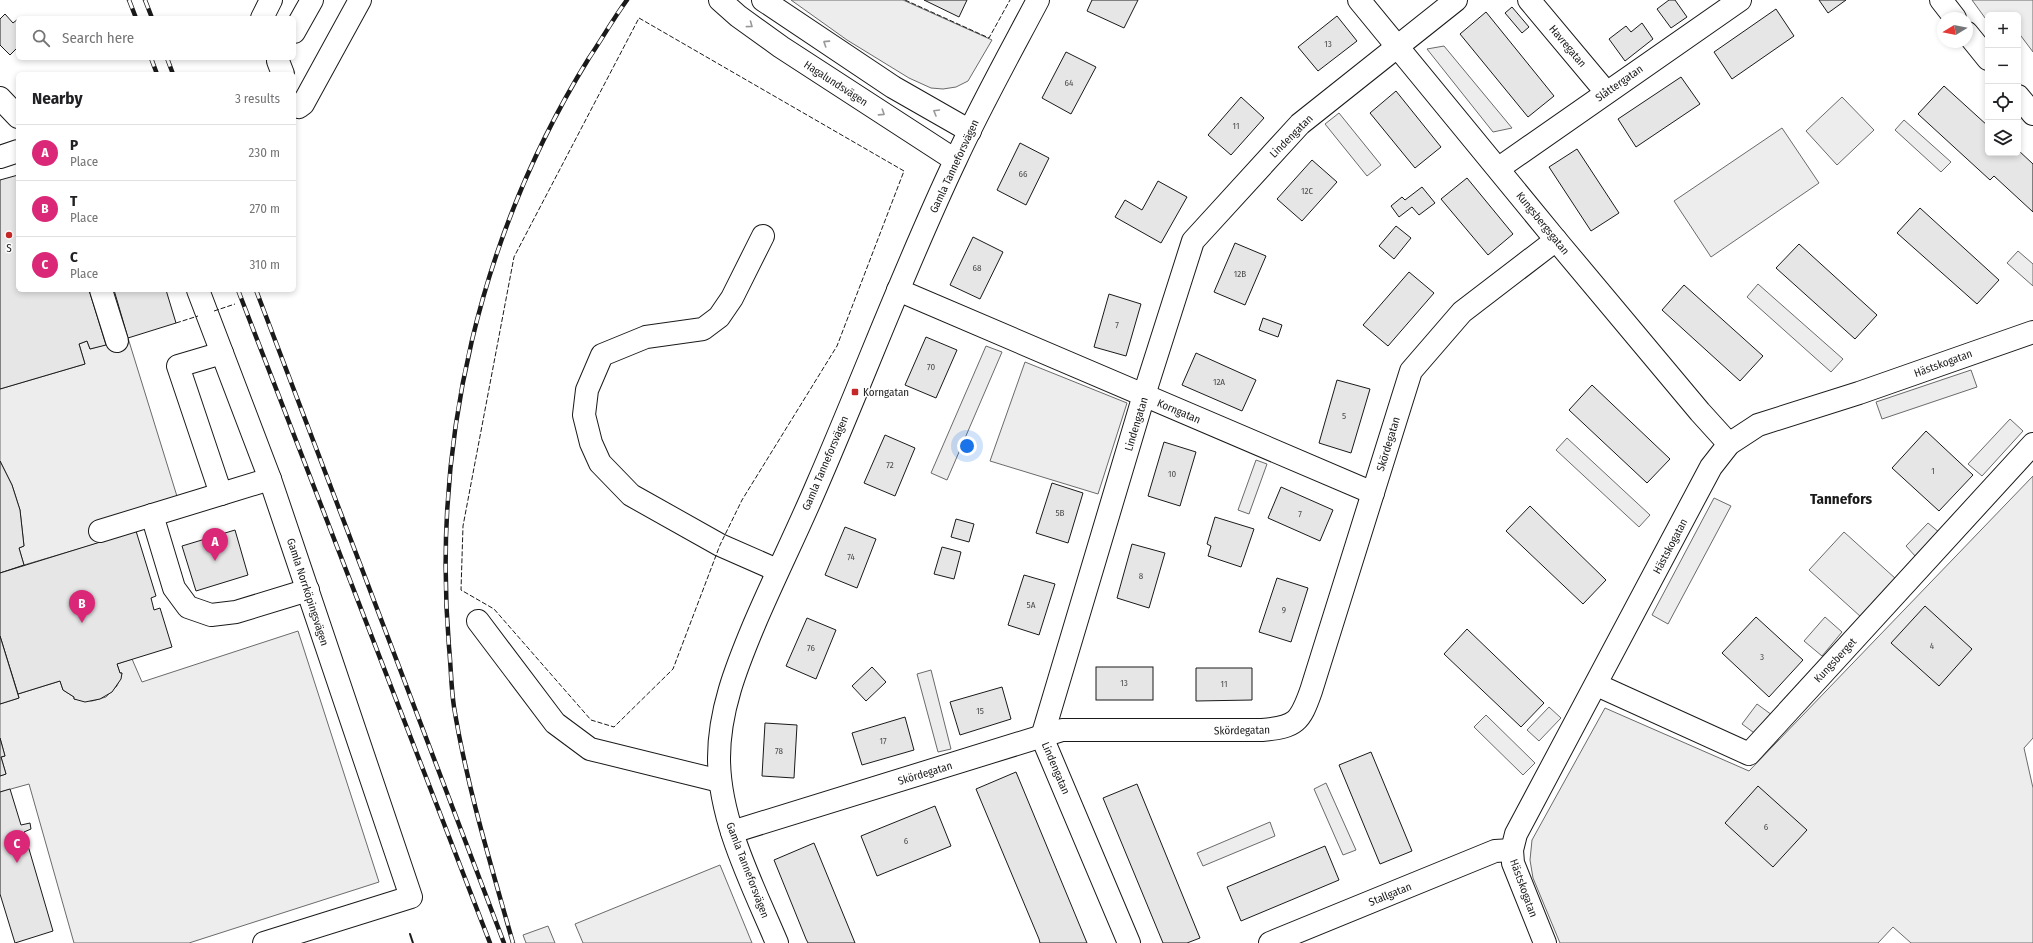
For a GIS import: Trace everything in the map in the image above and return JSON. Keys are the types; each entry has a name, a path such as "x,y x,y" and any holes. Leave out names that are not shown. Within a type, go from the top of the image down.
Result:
{"street":[{"path":"256,0 261,16"},
{"path":"263,16 271,0"},
{"path":"296,28 312,0"},
{"path":"296,106 299,108 303,104 360,0"},
{"name":"Hagalundsvägen","path":"720,0 738,16 781,47 955,160"},
{"path":"763,0 894,87 970,131"},
{"name":"Gamla Tanneforsvägen","path":"777,943 732,832 720,781 719,758 721,725 727,699 737,664 777,570 814,492 898,290 955,160 1038,0"},
{"name":"Kungsbergsgatan","path":"1359,0 1499,168 1556,240 1728,444"},
{"name":"Lindengatan","path":"1129,943 1042,736 1144,395 1193,241 1300,124 1456,0"},
{"name":"Havregatan","path":"1529,0 1606,92"},
{"name":"Slåttergatan","path":"1499,168 1740,0"},
{"path":"1941,0 1950,12"},
{"path":"1973,40 1985,55"},
{"path":"0,98 16,115"},
{"path":"2021,100 2033,114"},
{"path":"0,157 16,152"},
{"path":"763,236 732,298 719,317 703,329 646,337 602,355 587,390 584,415 591,443 600,463 631,495 720,545 777,570"},
{"name":"Skördegatan","path":"732,832 1062,730 1262,730 1284,728 1297,721 1306,706 1311,691 1411,371 1462,312 1556,240"},
{"name":"Korngatan","path":"898,290 1373,493"},
{"path":"102,292 117,341"},
{"name":"Gamla Norrköpingsvägen","path":"199,292 270,479 411,897 264,943"},
{"name":"Hästskogatan","path":"1545,943 1513,863 1512,850 1516,834 1597,685 1711,467 1728,444 1758,425 1859,393 2033,332"},
{"path":"221,494 178,366 222,353"},
{"name":"Kungsberget","path":"1597,685 1749,754 2033,444"},
{"path":"100,531 270,479"},
{"path":"152,515 174,588 188,606 210,615 236,612 308,590"},
{"path":"478,621 555,723 590,749 720,781"},
{"name":"Stallgatan","path":"1270,943 1495,851 1512,850"}],"shaded area":[{"path":"791,0 903,0 992,40 968,81 956,87 943,89 931,88 909,78 847,40"},
{"path":"1972,0 2033,0 2033,52 2021,36 2021,12 1985,12 1985,18"},
{"path":"1444,46 1512,128 1493,132 1427,49"},
{"path":"1842,97 1874,130 1837,165 1806,131"},
{"path":"1339,113 1381,165 1367,176 1325,124"},
{"path":"1904,120 1951,162 1941,172 1895,130"},
{"path":"1782,128 1819,183 1711,257 1674,201"},
{"path":"2018,251 2033,264 2033,286 2007,263"},
{"path":"1758,284 1843,359 1831,372 1747,297"},
{"path":"128,338 180,506 102,542 24,565 19,548 24,546 20,510 12,485 0,461 0,389 85,364 79,344 87,341 90,349"},
{"path":"986,346 1002,352 947,480 931,473"},
{"path":"1025,362 1127,403 1098,494 990,461"},
{"path":"1971,370 1977,387 1882,419 1876,402"},
{"path":"2010,419 2023,431 1982,476 1968,464"},
{"path":"1567,438 1650,515 1639,527 1556,450"},
{"path":"1256,460 1267,464 1249,514 1238,510"},
{"path":"2033,476 2033,738 2024,748 2033,788 2033,943 1911,943 1893,927 1878,943 1560,943 1533,878 1530,860 1532,840 1605,708 1749,771"},
{"path":"1714,498 1731,506 1668,624 1652,615"},
{"path":"1928,523 1940,533 1916,557 1906,546"},
{"path":"1844,532 1896,579 1861,617 1809,570"},
{"path":"1825,617 1842,632 1822,656 1804,641"},
{"path":"298,631 379,882 189,943 74,943 29,784 0,792 0,776 6,774 1,757 5,756 0,738 0,704 19,698 18,694 60,681 63,690 74,697 74,699 92,701 106,697 117,686 122,673 120,673 117,664 132,659 142,682"},
{"path":"931,670 951,749 938,752 917,674"},
{"path":"1757,704 1772,715 1757,735 1742,724"},
{"path":"1549,707 1561,718 1539,741 1527,730"},
{"path":"1486,715 1535,763 1523,775 1474,727"},
{"path":"1326,783 1356,850 1343,855 1314,789"},
{"path":"1270,822 1275,836 1203,866 1197,853"},
{"path":"720,865 752,943 583,943 575,924"},
{"path":"548,926 555,943 526,943 523,935"}],"building":[{"path":"924,0 967,0 959,17"},
{"path":"1092,0 1138,0 1124,28 1087,11"},
{"path":"1669,0 1675,0 1687,17 1671,28 1657,9"},
{"path":"1819,0 1846,0 1828,13"},
{"path":"1512,7 1529,27 1522,33 1505,13"},
{"path":"1776,9 1794,36 1732,79 1714,52"},
{"path":"1486,12 1554,96 1528,117 1460,34"},
{"path":"5,14 13,23 16,21 16,49 10,55 0,45 0,19"},
{"path":"1337,16 1357,41 1318,71 1298,47"},
{"path":"1642,23 1653,39 1625,61 1609,39 1626,26 1631,32"},
{"path":"1066,52 1096,67 1071,114 1042,98"},
{"path":"1681,77 1700,104 1636,147 1618,119"},
{"path":"1944,86 1985,123 1985,156 2021,156 2021,153 2033,164 2033,212 1994,176 1990,180 1918,114"},
{"path":"1396,91 1441,147 1415,168 1370,113"},
{"path":"1241,97 1264,118 1231,155 1208,135"},
{"path":"1020,143 1049,158 1026,205 997,190"},
{"path":"1577,149 1619,213 1591,231 1549,167"},
{"path":"1312,160 1337,182 1302,221 1277,199"},
{"name":"S","path":"16,176 16,292 90,292 106,345 90,349 87,341 79,344 85,364 0,389 0,180"},
{"path":"1467,178 1513,234 1488,255 1441,199"},
{"path":"1158,181 1187,197 1161,243 1115,217 1125,200 1142,210"},
{"path":"1422,187 1435,203 1419,215 1412,207 1399,217 1391,206 1402,197 1405,200"},
{"path":"1920,208 1999,280 1977,304 1897,233"},
{"path":"1396,226 1411,238 1394,259 1379,246"},
{"path":"973,237 1003,252 980,299 950,285"},
{"path":"1235,243 1266,256 1245,305 1214,292"},
{"path":"1799,244 1877,315 1855,339 1776,268"},
{"path":"1409,272 1434,293 1388,346 1363,325"},
{"path":"1684,285 1763,356 1740,381 1662,310"},
{"path":"115,292 167,292 176,323 128,338"},
{"path":"1109,294 1141,304 1126,356 1094,347"},
{"path":"1263,318 1282,325 1278,337 1259,330"},
{"path":"926,337 957,350 936,398 905,385"},
{"path":"1196,353 1256,380 1242,411 1182,385"},
{"path":"1337,380 1370,389 1351,453 1319,443"},
{"path":"1592,385 1670,459 1647,483 1569,410"},
{"path":"1926,431 1973,475 1939,511 1892,468"},
{"path":"885,435 915,448 895,496 864,483"},
{"path":"1164,442 1196,452 1180,506 1148,496"},
{"path":"0,461 12,485 20,510 24,546 19,548 24,565 0,573"},
{"path":"1052,483 1083,493 1068,543 1036,533"},
{"path":"1281,487 1333,510 1320,541 1268,518"},
{"path":"1530,506 1606,580 1583,604 1506,531"},
{"path":"1215,517 1254,529 1241,567 1208,556 1211,546 1207,544"},
{"path":"956,519 974,524 969,542 951,537"},
{"path":"845,527 876,539 857,588 825,575"},
{"path":"235,530 248,575 196,591 182,546"},
{"path":"136,531 156,596 151,598 154,610 160,608 172,647 117,664 120,673 122,673 121,679 112,692 100,699 85,702 74,699 74,697 63,690 60,681 18,694 0,636 0,573"},
{"path":"1132,544 1165,553 1149,608 1117,598"},
{"path":"942,547 961,552 954,579 934,574"},
{"path":"1024,575 1055,584 1039,635 1008,625"},
{"path":"1277,578 1308,588 1291,642 1259,632"},
{"path":"1925,606 1972,649 1939,686 1891,643"},
{"path":"1756,617 1803,660 1769,697 1722,653"},
{"path":"807,618 836,630 816,679 786,666"},
{"path":"1467,629 1544,703 1521,727 1444,654"},
{"path":"0,636 19,698 0,704"},
{"path":"872,667 886,682 866,701 852,686"},
{"path":"1096,667 1153,667 1153,700 1096,700"},
{"path":"1196,668 1252,668 1252,700 1196,701"},
{"path":"1002,687 1011,719 960,735 950,702"},
{"path":"905,717 914,750 862,765 852,733"},
{"path":"765,723 797,725 794,778 762,776"},
{"path":"0,738 5,756 1,757 6,774 0,776"},
{"path":"1371,752 1412,851 1380,864 1339,765"},
{"path":"1016,772 1087,943 1040,943 976,789"},
{"path":"1137,784 1200,938 1187,943 1163,943 1103,798"},
{"path":"1758,786 1807,830 1773,867 1725,823"},
{"path":"10,789 21,825 30,823 31,829 24,832 53,931 15,943 0,894 0,792"},
{"path":"935,806 951,846 877,876 861,836"},
{"path":"814,843 855,943 808,943 806,939 774,860"},
{"path":"1325,846 1339,880 1241,921 1227,887"}],"railway":[{"path":"129,0 135,16"},
{"path":"145,0 151,16"},
{"path":"513,943 473,796 459,737 453,700 446,570 448,493 457,417 472,341 492,267 519,195 551,125 589,58 627,0"},
{"path":"152,60 156,72"},
{"path":"168,60 172,72"},
{"path":"239,292 490,943"},
{"path":"257,292 504,943"}],"fence":[{"path":"905,0 989,38 1010,0"},
{"path":"639,18 904,171 837,346 742,500 720,545 673,669 614,727 591,720 494,609 461,590 463,526 514,257 639,18"},
{"path":"214,311 235,304"},
{"path":"176,323 198,316"}],"wall":[{"path":"410,934 413,943"}],"place":[{"name":"S","path":"9,235"},
{"name":"Korngatan","path":"855,392"},
{"name":"P","path":"215,561"},
{"name":"T","path":"82,623"},
{"name":"C","path":"17,863"}],"district":[{"name":"Tannefors","path":"1841,499"}]}
